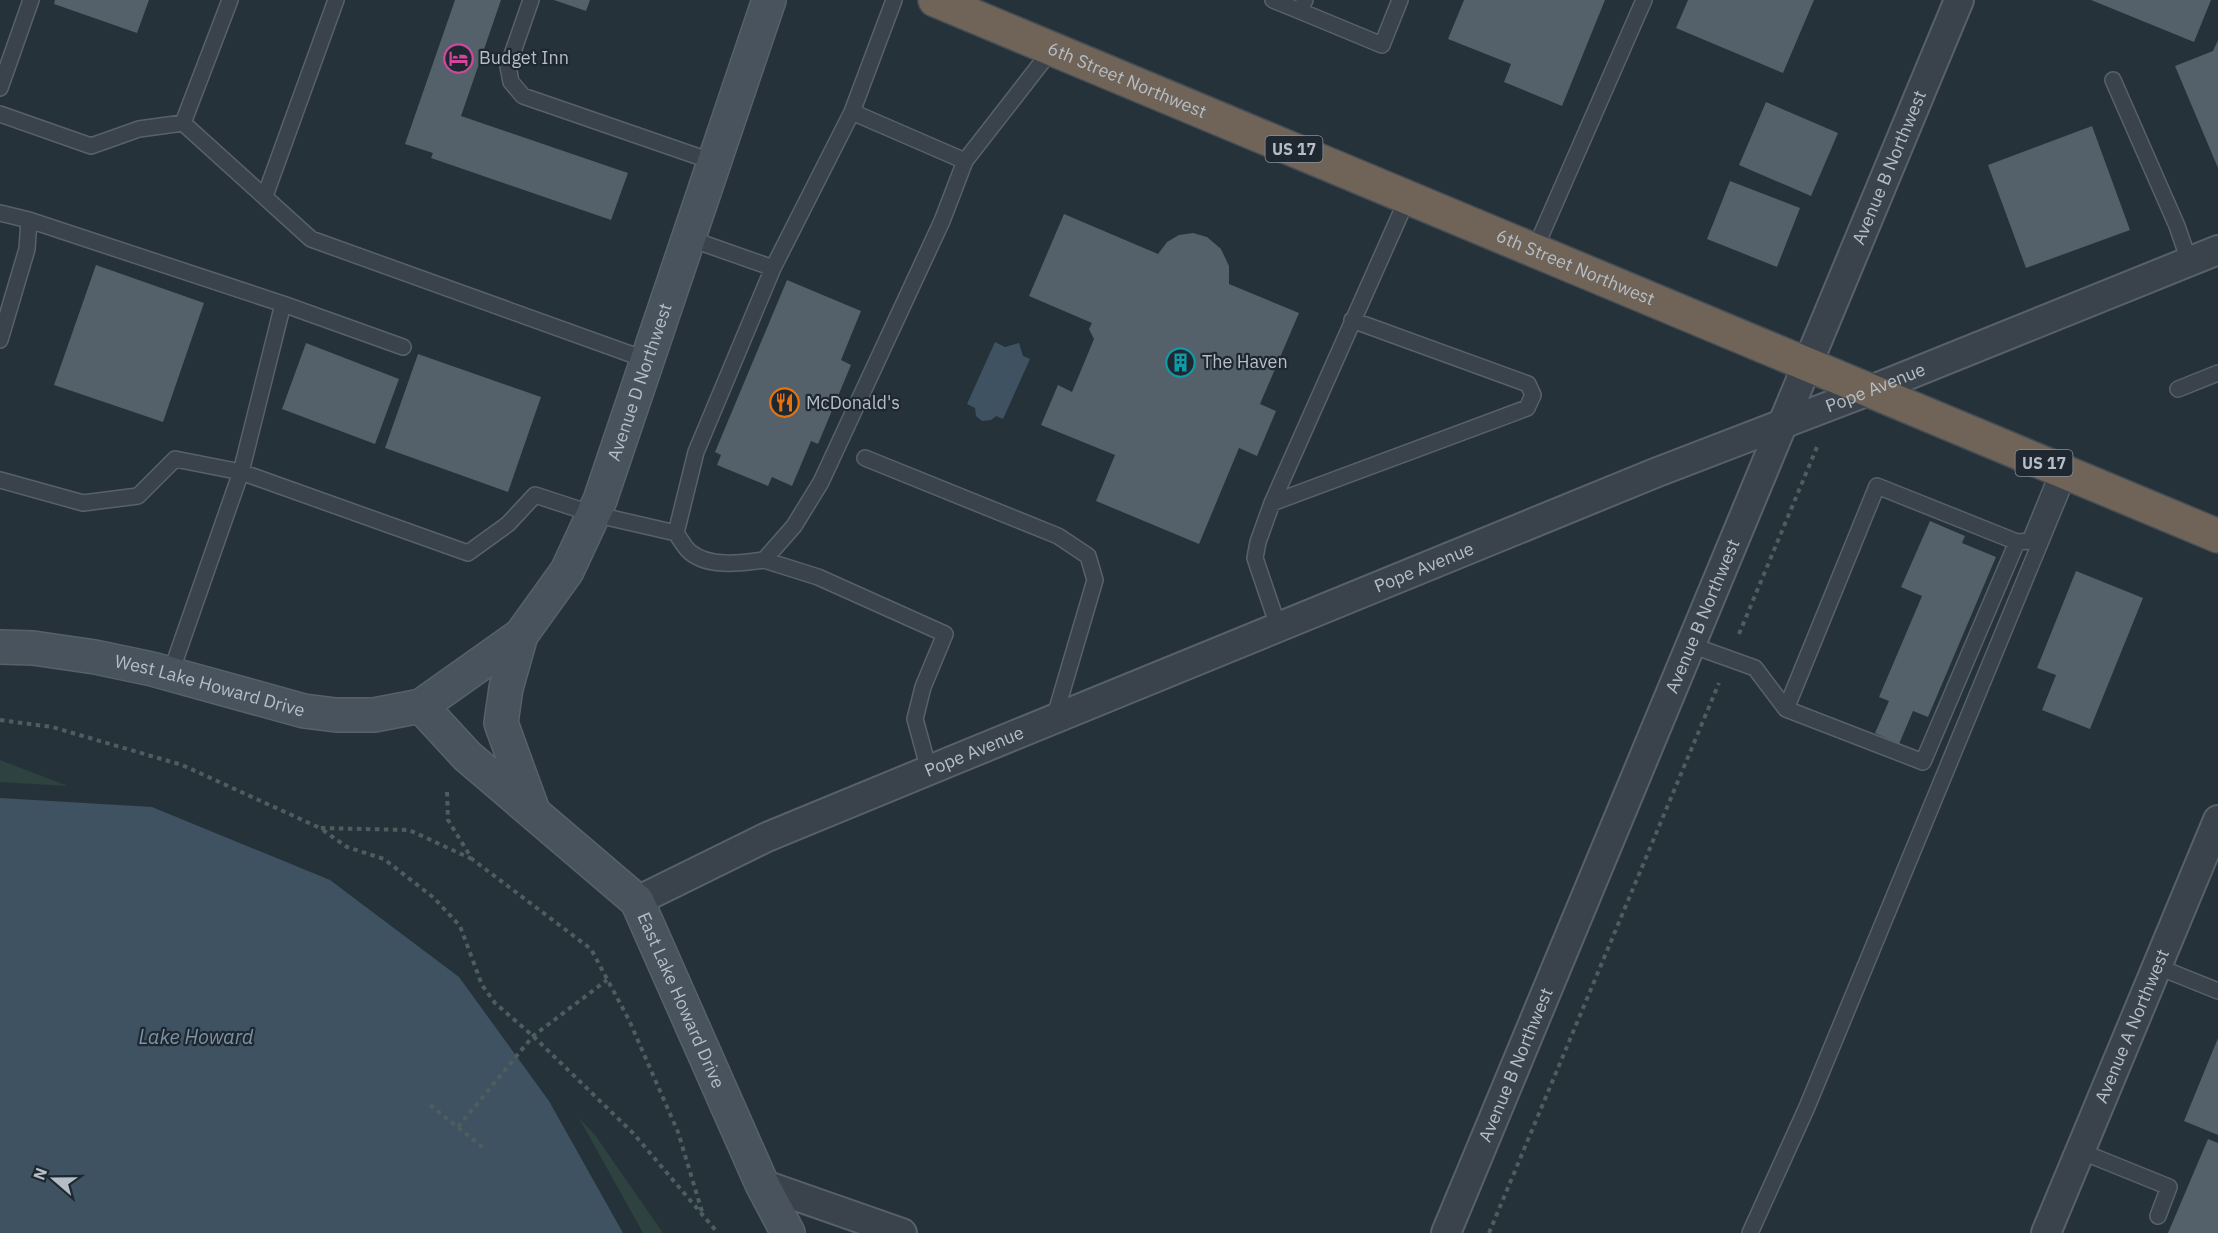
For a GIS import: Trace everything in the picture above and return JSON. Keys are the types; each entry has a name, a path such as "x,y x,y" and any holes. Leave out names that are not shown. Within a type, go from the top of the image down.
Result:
{"highway":[{"name":"6th Street Northwest","path":"935,0 2218,536"}],"main road":[{"name":"Avenue D Northwest","path":"421,706 521,635 567,571 593,514 769,0"},
{"path":"521,635 506,688 501,723 533,813"},
{"name":"West Lake Howard Drive","path":"0,647 33,648 94,657 304,711 336,715 374,715 421,706"},
{"name":"East Lake Howard Drive","path":"421,706 467,756 637,901 762,1184 788,1233"}],"street":[{"name":"Avenue B Northwest","path":"1446,1233 1959,0"},
{"name":"Pope Avenue","path":"637,901 767,837 929,770 1365,591 2218,250"},
{"name":"Avenue A Northwest","path":"2046,1233 2218,822"},
{"path":"762,1184 902,1233"}],"lane":[{"path":"0,88 32,0"},
{"path":"183,123 230,0"},
{"path":"265,196 336,0"},
{"path":"531,0 508,66 511,82 523,96 714,162"},
{"path":"676,533 696,452 774,268 852,112 894,0"},
{"path":"1273,0 1303,6 1382,45 1400,0"},
{"path":"1535,249 1644,0"},
{"path":"764,560 794,526 821,482 942,221 965,161 1053,48"},
{"path":"2113,80 2177,226 2189,261"},
{"path":"852,112 965,161"},
{"path":"0,114 91,146 140,129 183,123 311,240 647,360"},
{"path":"1279,628 1255,558 1258,542 1272,503 1408,197"},
{"path":"0,213 29,220 283,304 404,347"},
{"path":"0,340 27,249 29,220"},
{"path":"688,238 774,268"},
{"path":"170,675 241,472 283,304"},
{"path":"1272,503 1527,408 1533,395 1528,384 1352,320"},
{"path":"2178,389 2218,373"},
{"path":"866,458 1058,536 1088,556 1095,580 1054,719"},
{"path":"0,480 83,503 138,496 175,459 241,472 468,553 507,524 535,495 593,514 676,533 690,553 708,559 733,564 764,560 818,577 945,634 923,687 915,719 929,770"},
{"path":"1786,709 1877,486 2018,542 2030,541 2064,471"},
{"path":"1750,1233 1807,1107 2064,471"},
{"path":"1691,645 1755,668 1786,709 1923,762 2018,542"},
{"path":"2156,966 2218,991"},
{"path":"2080,1151 2169,1187 2158,1216"}],"path":[{"path":"1489,1233 1819,442"},
{"path":"0,720 52,727 182,765 320,828 347,848 384,859 434,898 460,926 482,984 495,1003 533,1036 633,1133 718,1233"},
{"path":"447,792 448,820 472,859"},
{"path":"320,828 409,830 472,859 591,949 629,1020 678,1132 704,1218"},
{"path":"458,1127 533,1036 607,980"},
{"path":"430,1105 486,1150"}],"green space":[{"path":"0,760 68,786 0,782"},
{"path":"579,1118 595,1135 663,1233 643,1233"}],"water":[{"path":"995,342 1005,347 1019,343 1023,356 1030,359 1003,419 996,416 991,420 982,421 976,416 975,408 967,404"},
{"name":"Lake Howard","path":"0,798 152,807 330,880 459,977 549,1101 623,1233 0,1233"}],"building":[{"path":"55,0 149,0 137,33 54,4"},
{"name":"Budget Inn","path":"455,0 501,0 461,116 628,173 611,220 431,158 433,153 405,144"},
{"name":"Budget Inn","path":"554,0 590,0 586,11"},
{"path":"1464,0 1605,0 1562,106 1504,82 1511,64 1448,39"},
{"path":"1688,0 1814,0 1783,73 1676,28"},
{"path":"2091,0 2211,0 2194,42"},
{"path":"2218,40 2218,168 2175,66 2213,51"},
{"path":"1766,102 1838,133 1811,196 1739,165"},
{"path":"2092,126 2130,230 2026,268 1988,165"},
{"path":"1730,181 1800,208 1777,267 1707,239"},
{"name":"The Haven","path":"1064,214 1158,254 1167,242 1179,235 1193,233 1207,237 1221,249 1229,266 1229,284 1299,313 1260,404 1276,411 1257,456 1239,448 1199,544 1096,501 1115,455 1041,425 1058,385 1072,392 1094,339 1089,329 1092,323 1029,296"},
{"path":"96,265 204,303 163,422 54,385"},
{"name":"McDonald's","path":"787,280 861,311 841,360 851,365 818,444 811,441 792,486 772,477 768,486 717,465 721,455 715,452"},
{"path":"306,343 399,379 375,444 282,409"},
{"path":"418,354 541,397 508,492 385,448"},
{"path":"1930,521 1965,536 1962,543 1996,557 1928,717 1913,711 1899,744 1875,733 1889,701 1879,697 1922,596 1901,587"},
{"path":"2076,571 2143,598 2090,729 2042,710 2056,675 2037,668"},
{"path":"2218,1038 2218,1135 2184,1121"},
{"path":"2208,1139 2218,1143 2218,1233 2168,1233"}],"place":[{"name":"Budget Inn","path":"458,58"},
{"name":"The Haven","path":"1181,362"},
{"name":"McDonald's","path":"785,403"}]}
